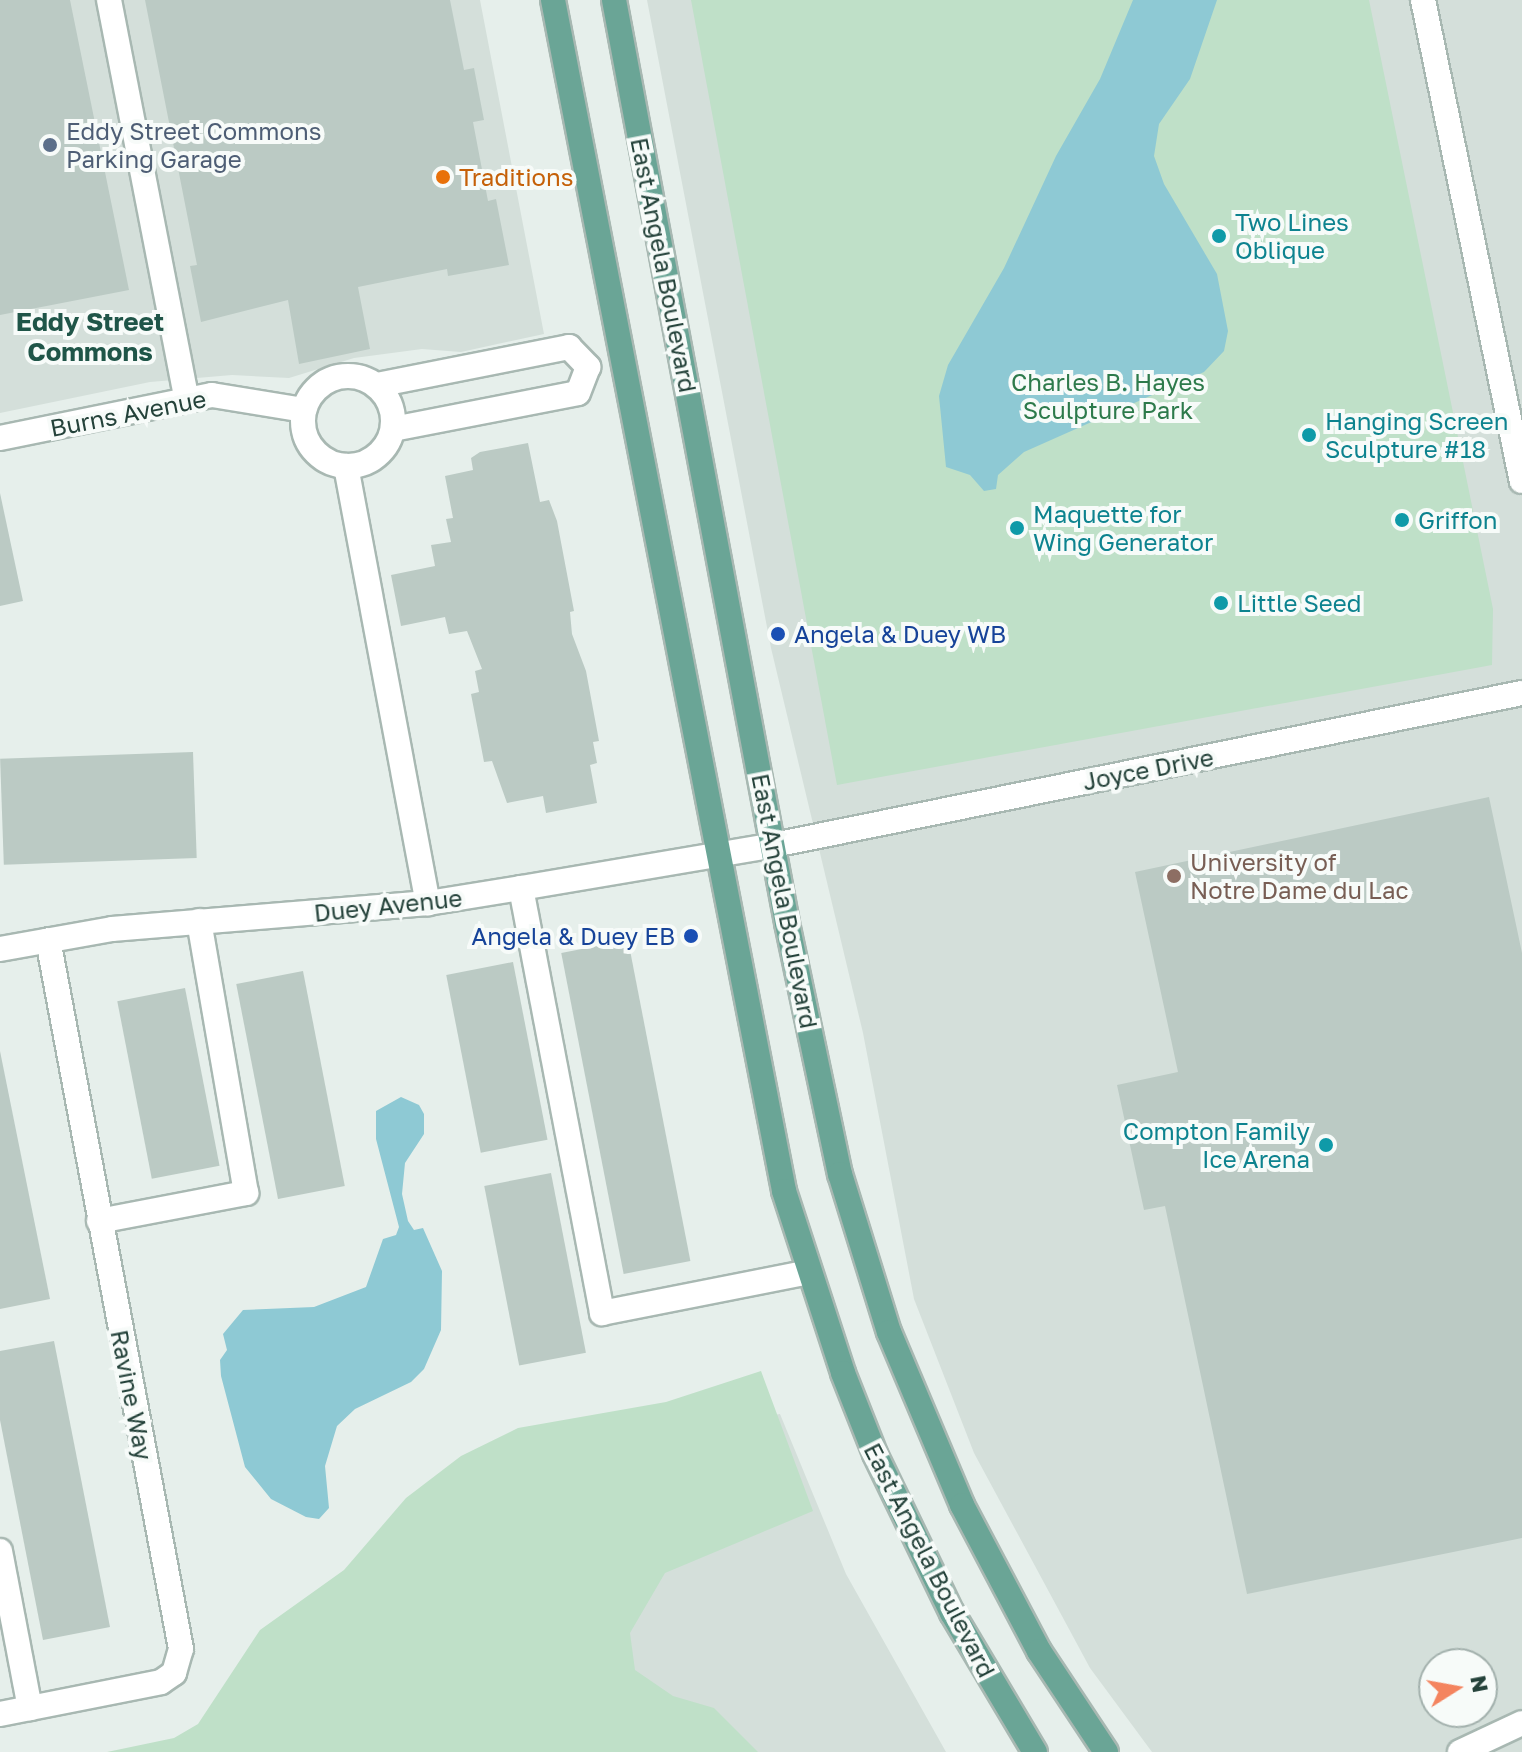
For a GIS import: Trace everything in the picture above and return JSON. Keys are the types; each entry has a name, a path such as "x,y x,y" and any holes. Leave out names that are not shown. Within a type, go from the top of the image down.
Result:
{"main road":[{"name":"East Angela Boulevard","path":"553,0 768,1119 809,1272 843,1373 915,1540 1035,1752"},
{"name":"East Angela Boulevard","path":"614,0 774,845 840,1174 889,1332 997,1577 1106,1752"}],"street":[{"path":"109,0 186,397"},
{"path":"1423,0 1522,481"},
{"path":"377,385 391,405 393,429 371,460 346,466 312,447 304,410 317,388 340,376 377,385 569,347 588,367"},
{"path":"588,367 622,361"},
{"path":"393,429 578,393 588,367"},
{"name":"Burns Avenue","path":"0,438 186,397 253,399 304,410"},
{"path":"346,466 428,903"},
{"name":"Joyce Drive","path":"774,845 1522,693"},
{"name":"Duey Avenue","path":"0,949 199,921 428,903 774,845"},
{"path":"521,888 602,1313 809,1272"},
{"path":"99,1221 246,1193 199,921"},
{"name":"Ravine Way","path":"0,1714 161,1682 179,1663 181,1649 48,940"},
{"path":"0,1551 30,1708"},
{"path":"1460,1752 1522,1723"}],"shaded area":[{"path":"0,0 480,0 544,334 461,352 422,349 354,358 289,378 232,375 150,382 0,413"},
{"name":"University of Notre Dame du Lac","path":"647,0 1522,0 1522,1752 1152,1752 1090,1668 974,1453 914,1299 863,1033 771,648"},
{"path":"780,1414 846,1574 946,1752 230,1752 665,1432"}],"green space":[{"name":"Charles B. Hayes Sculpture Park","path":"691,0 1369,0 1493,609 1492,665 837,785"},
{"path":"761,1371 813,1511 665,1573 630,1633 635,1670 673,1696 714,1708 758,1752 107,1752 174,1738 198,1724 260,1630 344,1570 406,1498 461,1456 518,1428 666,1402"}],"water":[{"path":"1133,0 1217,0 1190,79 1159,124 1154,156 1164,184 1217,274 1228,331 1224,351 1204,372 1024,452 998,475 996,489 984,491 970,475 946,467 939,396 948,365 1004,268 1056,156 1100,79"},
{"path":"401,1097 419,1105 424,1114 424,1134 405,1163 402,1194 408,1221 414,1230 423,1228 442,1271 441,1330 424,1369 411,1382 355,1409 337,1426 325,1466 329,1508 319,1519 306,1517 271,1499 245,1467 221,1376 220,1360 227,1350 223,1334 243,1310 314,1307 366,1287 383,1239 396,1235 399,1227 376,1139 376,1111"}],"building":[{"name":"Eddy Street Commons Parking Garage","path":"0,0 70,0 129,290 0,315"},
{"path":"145,0 450,0 464,70 474,68 484,120 473,122 488,201 496,199 509,265 448,276 447,269 358,287 370,349 299,364 288,300 201,322 190,266 197,265"},
{"path":"528,443 540,502 549,500 557,521 574,611 570,612 572,634 586,671 599,741 593,742 597,763 590,765 597,803 546,813 543,796 507,803 492,761 484,762 471,694 479,692 475,671 482,669 467,631 449,634 445,617 401,626 391,575 435,566 431,545 451,542 446,519 453,518 445,476 473,470 471,458 480,452"},
{"path":"0,493 23,601 0,606"},
{"path":"193,752 197,858 4,865 0,759"},
{"name":"Compton Family Ice Arena","path":"1489,797 1522,953 1522,1538 1247,1594 1165,1206 1144,1210 1117,1085 1178,1072 1135,872"},
{"path":"628,940 690,1261 624,1274 561,953"},
{"path":"513,962 548,1140 481,1153 446,975"},
{"path":"303,971 345,1186 278,1199 236,984"},
{"path":"185,988 220,1166 152,1179 117,1001"},
{"path":"0,1051 50,1299 0,1309"},
{"path":"551,1173 586,1353 519,1366 484,1186"},
{"path":"54,1341 110,1627 43,1640 0,1420 0,1351"}],"place":[{"name":"Eddy Street Commons Parking Garage","path":"50,145"},
{"name":"Traditions","path":"443,177"},
{"name":"Two Lines Oblique","path":"1219,236"},
{"name":"Hanging Screen Sculpture #18","path":"1309,435"},
{"name":"Griffon","path":"1402,520"},
{"name":"Maquette for Wing Generator","path":"1017,528"},
{"name":"Little Seed","path":"1221,603"},
{"name":"Angela & Duey WB","path":"778,634"},
{"name":"University of Notre Dame du Lac","path":"1174,876"},
{"name":"Angela & Duey EB","path":"691,936"},
{"name":"Compton Family Ice Arena","path":"1326,1145"}],"district":[{"name":"Eddy Street Commons","path":"90,337"}]}
